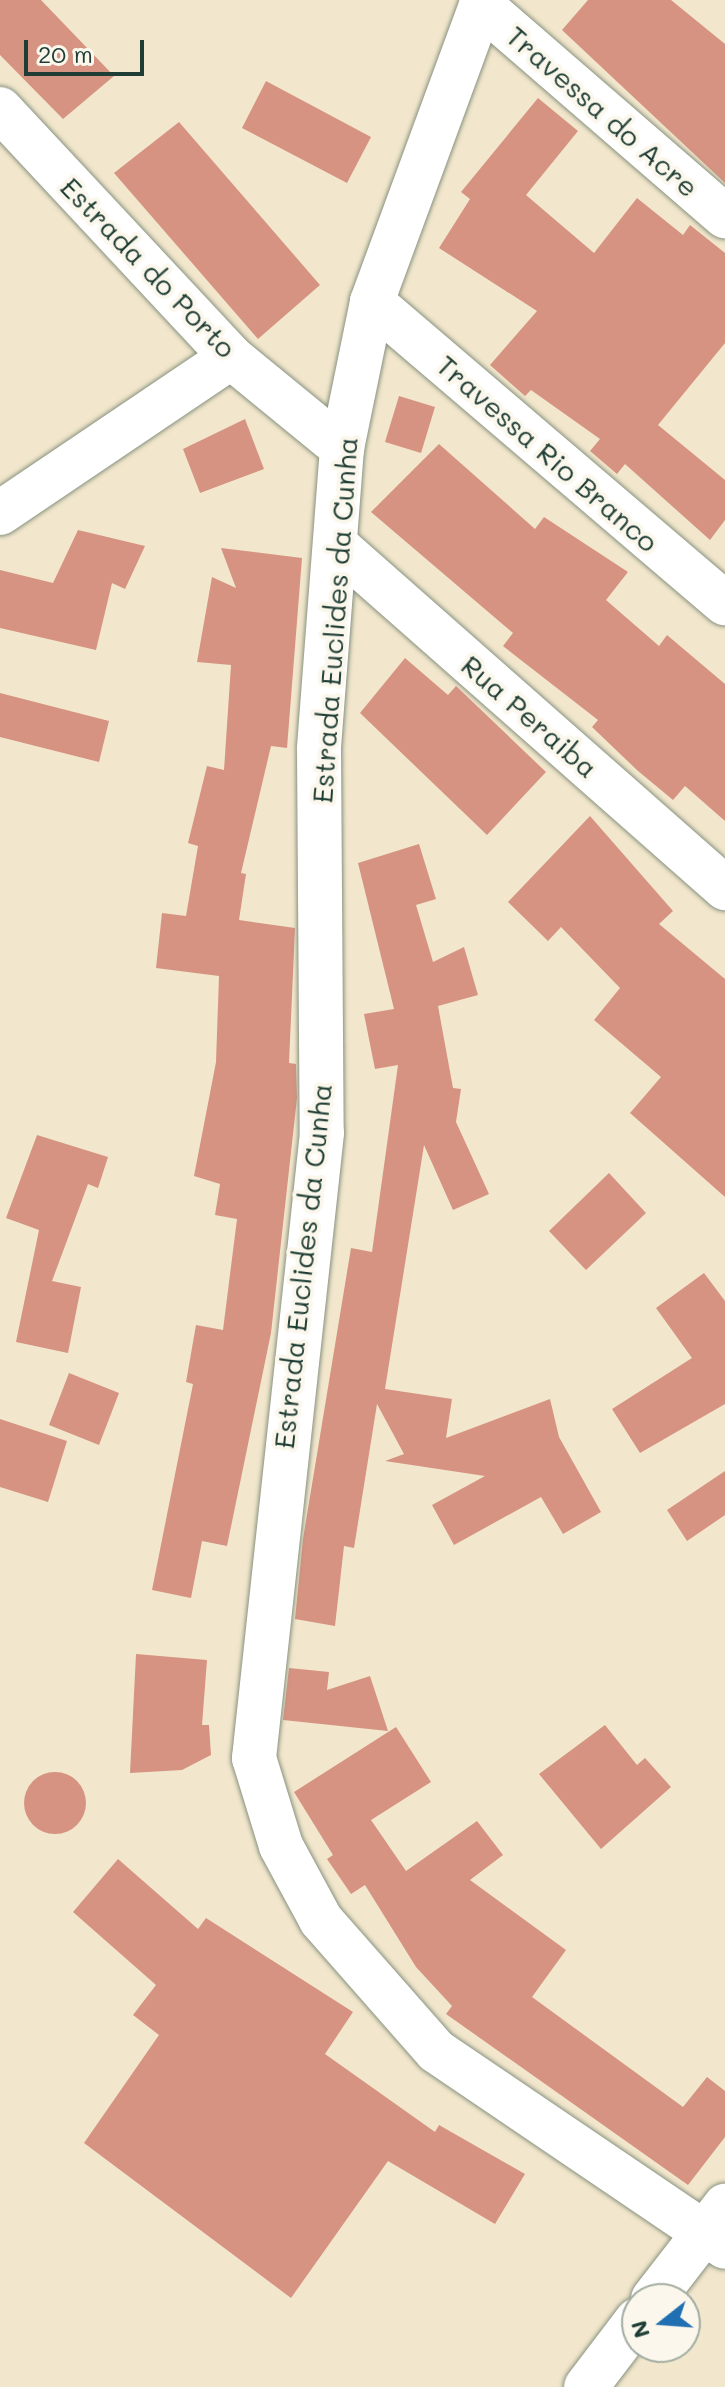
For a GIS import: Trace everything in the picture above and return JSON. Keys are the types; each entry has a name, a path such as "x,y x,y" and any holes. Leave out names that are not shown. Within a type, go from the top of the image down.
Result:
{"street":[{"name":"Travessa do Acre","path":"482,3 725,216"},
{"name":"Estrada Euclides da Cunha","path":"482,3 372,302 342,448 319,749 322,1133 254,1758 281,1846 321,1920 436,2051 718,2229"},
{"name":"Estrada do Porto","path":"0,109 231,357 342,448"},
{"name":"Travessa Rio Branco","path":"372,302 725,603"},
{"path":"0,513 231,357"},
{"name":"Rua Peraiba","path":"336,545 725,888"},
{"path":"668,2283 718,2229"},
{"path":"586,2387 621,2341"}],"building":[{"path":"0,0 41,0 114,76 63,119 0,55"},
{"path":"588,0 671,0 725,44 725,183 562,30"},
{"path":"266,81 371,137 347,183 242,128"},
{"path":"538,98 578,131 526,195 594,253 637,198 683,235 690,225 725,253 725,343 658,425 725,480 725,520 710,540 625,464 617,474 590,451 600,439 531,390 525,396 490,365 537,311 439,248 470,199 461,192"},
{"path":"179,122 320,285 258,339 114,173"},
{"path":"399,396 435,407 421,453 385,442"},
{"path":"245,419 264,469 200,493 183,449"},
{"path":"439,444 535,529 544,517 628,572 606,600 659,646 667,635 725,684 725,821 685,786 673,800 638,771 592,727 598,720 503,646 513,633 371,512"},
{"path":"78,530 145,546 125,589 112,583 96,650 0,628 0,570 53,583"},
{"path":"221,548 302,558 287,748 271,746 241,873 246,874 239,920 295,928 289,1063 296,1064 297,1098 271,1333 227,1546 202,1541 191,1598 152,1590 193,1384 186,1382 196,1325 223,1330 237,1219 215,1215 220,1184 194,1176 216,1062 219,976 156,968 162,913 186,916 198,846 188,843 207,766 224,770 231,665 197,662 212,577 236,588"},
{"path":"405,658 448,695 456,686 546,772 487,835 360,713"},
{"path":"0,693 109,721 99,762 0,737"},
{"path":"590,816 673,911 659,924 725,979 725,1197 630,1113 661,1077 594,1020 620,988 561,927 548,941 508,902"},
{"path":"419,844 436,899 416,905 433,962 464,947 478,995 438,1006 453,1088 461,1089 456,1122 489,1194 453,1210 424,1145 385,1389 452,1399 446,1438 550,1399 559,1437 601,1512 563,1534 541,1497 454,1545 432,1505 485,1476 385,1461 404,1454 377,1404 354,1548 344,1546 335,1626 295,1619 303,1539 351,1248 372,1252 398,1065 375,1069 364,1014 394,1009 358,863"},
{"path":"37,1135 108,1157 98,1188 88,1184 52,1281 81,1287 68,1353 16,1342 39,1230 6,1218"},
{"path":"609,1173 646,1213 586,1270 549,1231"},
{"path":"704,1273 725,1301 725,1404 640,1453 612,1409 692,1358 656,1308"},
{"path":"69,1373 119,1393 99,1445 49,1425"},
{"path":"0,1419 67,1441 48,1502 0,1487"},
{"path":"725,1471 725,1515 687,1541 667,1510"},
{"path":"136,1654 207,1660 202,1725 209,1725 211,1755 182,1770 130,1773"},
{"path":"289,1668 329,1672 327,1690 370,1676 388,1731 283,1720"},
{"path":"605,1725 637,1765 645,1758 671,1787 601,1849 539,1774"},
{"path":"396,1727 431,1782 371,1820 406,1871 477,1821 503,1855 470,1880 566,1950 532,1997 683,2107 707,2077 725,2091 725,2137 688,2185 446,2014 452,2006 416,1967 365,1885 351,1894 327,1859 333,1855 294,1792"},
{"path":"55,1772 67,1774 77,1781 84,1791 84,1815 77,1825 67,1832 55,1834 43,1832 33,1825 26,1815 24,1803 26,1791 33,1781 43,1774"},
{"path":"118,1859 198,1929 206,1918 353,2012 325,2054 435,2132 439,2125 525,2174 495,2224 388,2161 291,2298 84,2143 159,2035 133,2015 156,1985 73,1912"}]}
